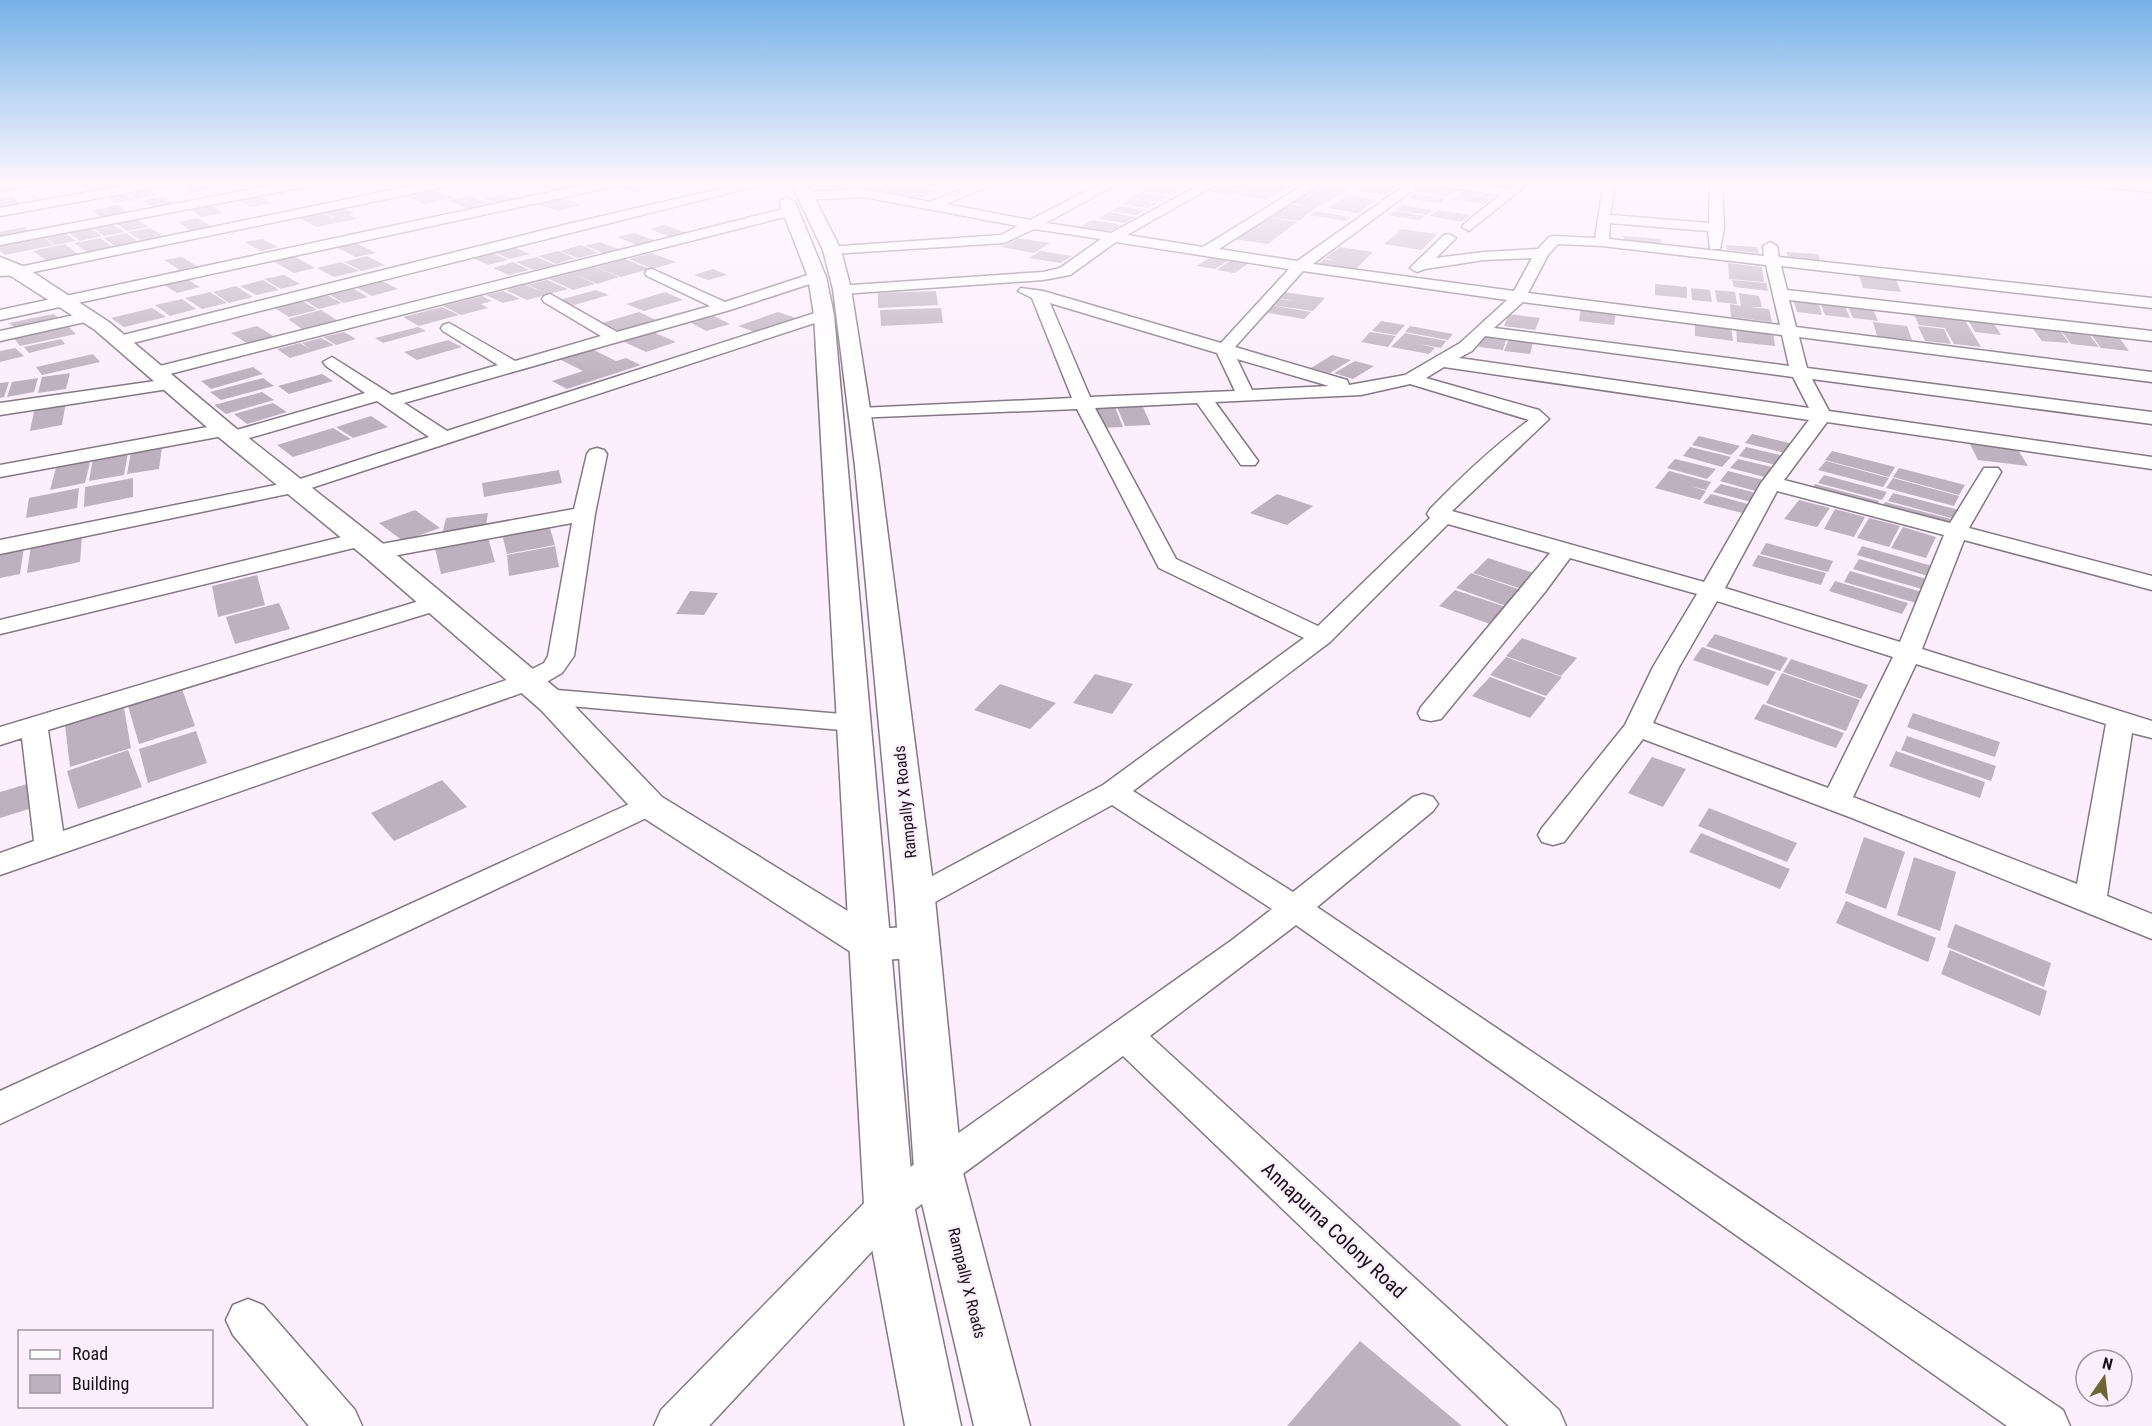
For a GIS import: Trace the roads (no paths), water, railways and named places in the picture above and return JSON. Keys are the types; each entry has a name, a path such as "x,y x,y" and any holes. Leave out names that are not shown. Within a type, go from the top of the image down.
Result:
{"main road":[{"name":"Rampally X Roads","path":"815,248 829,283 860,414 915,899 939,1169 1002,1426"},
{"path":"6,268 65,302 121,341 228,434 367,546 536,689 649,804 871,945 919,941"},
{"path":"829,283 853,723 889,1206 933,1426"}],"street":[{"path":"6,268 112,248"},
{"path":"0,315 317,248"},
{"path":"432,248 469,266"},
{"path":"121,341 490,248"},
{"path":"0,409 163,378 505,285 621,248"},
{"path":"0,471 228,434 385,398 513,367 724,307 967,248"},
{"path":"0,547 295,487 442,437 829,283 994,280 1065,272 1099,248"},
{"path":"1178,248 1518,298 2152,377"},
{"path":"1205,252 1212,248"},
{"path":"1224,350 1300,266 1326,248"},
{"path":"1403,282 1439,248"},
{"path":"860,414 1361,390 1411,379 1467,348 1480,331 1518,298 1547,248"},
{"path":"1737,248 1772,261 2152,303"},
{"path":"1770,248 1792,332 1799,371 1822,416"},
{"path":"1420,266 1484,256 1542,253"},
{"path":"652,273 724,307"},
{"path":"487,276 505,285"},
{"path":"994,280 1361,390"},
{"path":"1038,294 1083,403 1167,563 1321,637"},
{"path":"1781,294 2152,336"},
{"path":"550,299 616,338"},
{"path":"0,336 88,317"},
{"path":"449,328 513,367"},
{"path":"1480,331 2152,418"},
{"path":"1224,350 1246,395"},
{"path":"1440,361 2152,463"},
{"path":"332,362 442,437"},
{"path":"1411,379 1532,414 1540,419 1536,426 1522,432 1457,492 1438,514 1711,591 2152,730"},
{"path":"1202,397 1248,461"},
{"path":"1553,836 1638,727 1666,667 1772,483 1822,416"},
{"path":"536,689 561,656 584,514 597,454"},
{"path":"1836,801 1908,653 1956,531 1991,472"},
{"path":"1772,483 2152,583"},
{"path":"0,627 367,546 584,514"},
{"path":"915,899 1113,792 1321,637 1444,516"},
{"path":"1431,713 1537,587 1564,550"},
{"path":"0,736 434,604"},
{"path":"0,864 536,689 853,723"},
{"path":"2090,903 2120,720"},
{"path":"34,726 50,846"},
{"path":"1638,727 1836,801 2152,927"},
{"path":"1113,792 1296,909 2047,1426"},
{"path":"0,1108 649,804"},
{"path":"677,1426 889,1206 1296,909 1377,837 1423,804"},
{"name":"Annapurna Colony Road","path":"1124,1034 1543,1426"},
{"path":"248,1320 332,1424"}]}
